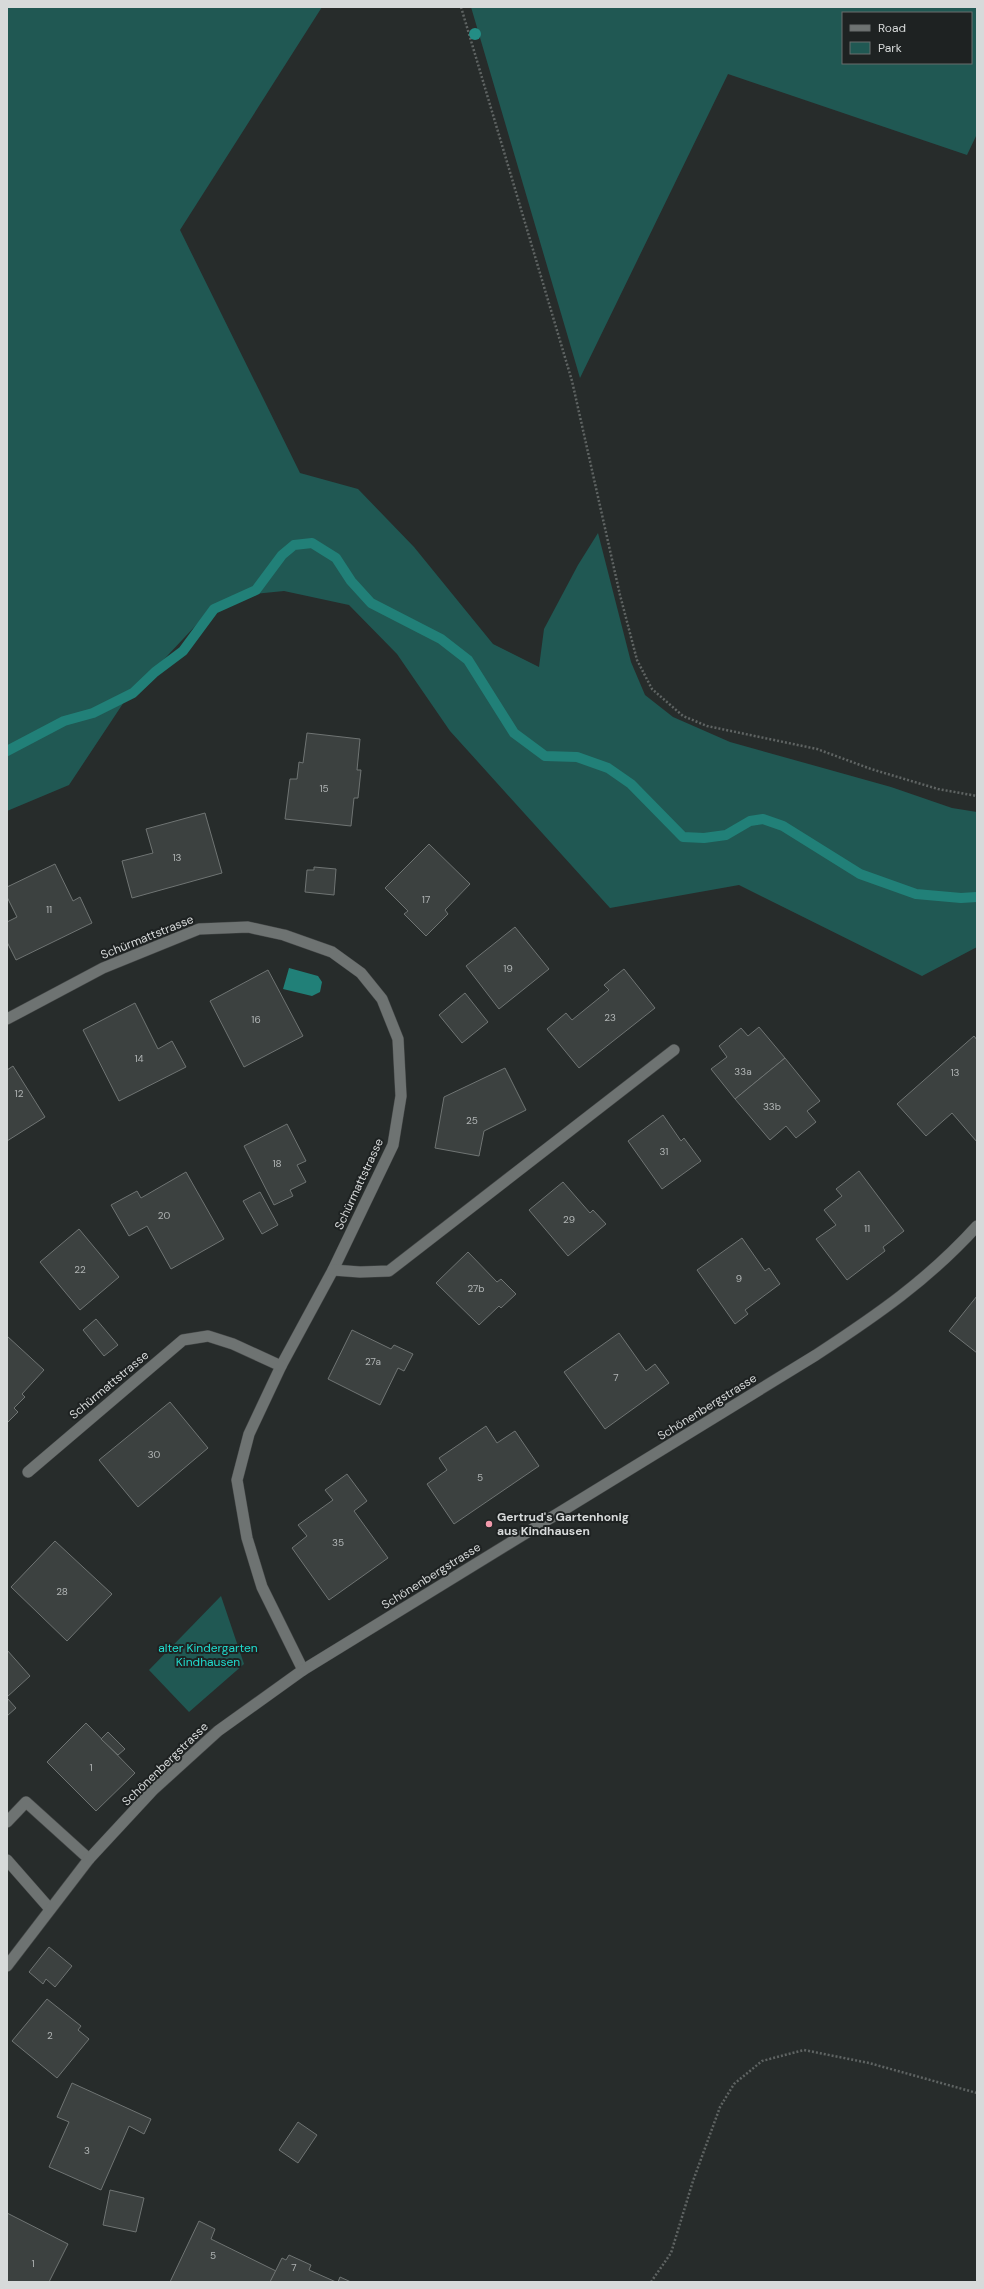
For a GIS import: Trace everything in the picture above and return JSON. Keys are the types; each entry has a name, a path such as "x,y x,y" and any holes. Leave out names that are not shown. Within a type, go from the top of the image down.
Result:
{"street":[{"name":"Schürmattstrasse","path":"7,1019 103,968 199,929 248,927 284,935 332,952 361,972 382,1000 398,1039 401,1096 393,1145 333,1270 281,1366 248,1434 237,1480 247,1538 262,1587 303,1670"},
{"path":"333,1270 360,1272 389,1271 674,1050"},
{"name":"Schönenbergstrasse","path":"7,1966 89,1859 154,1790 218,1731 303,1670 809,1359 876,1316 936,1268 977,1226"},
{"name":"Schürmattstrasse","path":"28,1472 183,1340 208,1336 233,1344 281,1366"},
{"path":"7,1822 26,1802 89,1859"},
{"path":"7,1860 50,1909"}],"path":[{"path":"461,7 572,381 620,595 637,660 652,688 683,716 707,726 817,749 870,769 938,789 977,796"},
{"path":"651,2282 671,2253 693,2181 720,2107 734,2084 762,2061 804,2050 869,2063 977,2093"}],"green space":[{"path":"7,7 322,7 180,230 300,473 358,489 414,547 493,644 539,667 544,629 578,565 598,533 631,662 645,695 673,717 730,742 891,787 952,808 977,812 977,947 922,976 739,885 610,908 450,731 397,654 349,605 284,591 235,596 198,623 124,702 69,785 7,811"},
{"path":"471,7 977,7 977,134 967,155 728,74 580,378"},
{"name":"alter Kindergarten Kindhausen","path":"221,1596 244,1664 189,1712 149,1670"}],"shaded area":[{"path":"289,968 318,976 322,982 320,992 312,996 283,989"}],"building":[{"path":"307,733 360,739 357,770 361,770 358,798 354,798 351,826 285,819 290,779 297,779 299,762 303,763"},
{"path":"205,813 222,873 132,898 122,861 153,853 146,829"},
{"path":"429,844 470,884 445,910 448,914 426,936 404,914 408,911 385,888"},
{"path":"55,864 73,901 80,897 92,923 16,960 7,942 7,922 17,917 7,897 7,887"},
{"path":"314,867 336,869 334,895 305,892 307,870 314,870"},
{"path":"515,927 549,969 499,1009 466,966"},
{"path":"624,969 655,1008 579,1068 547,1029 566,1013 572,1020 609,990 604,985"},
{"path":"268,970 303,1036 244,1067 210,1001"},
{"path":"465,993 488,1022 462,1043 439,1015"},
{"path":"135,1003 158,1049 172,1041 186,1067 119,1101 83,1030"},
{"path":"759,1027 785,1058 735,1099 711,1069 727,1057 719,1046 741,1028 748,1036"},
{"path":"974,1036 977,1040 977,1142 952,1113 926,1136 897,1104"},
{"path":"785,1058 820,1101 807,1111 816,1122 796,1138 786,1126 770,1140 735,1099"},
{"path":"13,1066 45,1117 7,1141 7,1070"},
{"path":"505,1068 526,1110 484,1131 479,1156 435,1148 444,1097"},
{"path":"663,1115 681,1141 684,1138 701,1161 662,1189 628,1141"},
{"path":"287,1124 306,1161 297,1165 306,1182 290,1190 293,1196 274,1205 244,1146"},
{"path":"859,1171 904,1231 883,1247 885,1251 847,1280 816,1239 836,1225 824,1210 842,1196 836,1189"},
{"path":"186,1172 224,1239 171,1269 147,1226 129,1236 111,1205 137,1191 141,1198"},
{"path":"563,1182 590,1213 593,1210 606,1224 568,1256 529,1210"},
{"path":"260,1192 278,1225 262,1234 243,1201"},
{"path":"79,1229 119,1277 80,1310 40,1262"},
{"path":"742,1238 765,1271 769,1268 780,1284 745,1310 748,1314 735,1324 697,1270"},
{"path":"468,1252 497,1282 501,1279 516,1294 501,1308 499,1306 479,1325 436,1283"},
{"path":"977,1296 977,1353 949,1331"},
{"path":"96,1319 118,1345 104,1356 83,1330"},
{"path":"352,1330 391,1349 394,1345 413,1354 404,1371 398,1368 380,1405 328,1379"},
{"path":"619,1333 646,1371 655,1364 669,1383 605,1429 564,1372"},
{"path":"7,1336 44,1370 22,1394 25,1397 14,1408 18,1412 7,1423"},
{"path":"170,1402 208,1448 138,1507 99,1460"},
{"path":"486,1426 497,1443 515,1431 539,1466 454,1524 427,1484 447,1470 439,1458"},
{"path":"347,1474 367,1501 354,1511 388,1558 329,1600 292,1548 307,1536 298,1525 333,1500 325,1490"},
{"path":"55,1541 112,1594 67,1641 11,1587"},
{"path":"7,1650 30,1676 7,1697"},
{"path":"7,1698 16,1708 7,1716"},
{"path":"86,1723 135,1773 96,1811 47,1762"},
{"path":"108,1732 125,1749 118,1755 101,1739"},
{"path":"49,1947 72,1966 55,1987 46,1979 43,1984 29,1972"},
{"path":"47,1999 81,2026 78,2030 89,2039 57,2078 12,2041"},
{"path":"72,2083 151,2119 144,2134 129,2126 101,2190 49,2167 69,2122 57,2117"},
{"path":"298,2122 317,2135 298,2163 279,2150"},
{"path":"110,2190 144,2198 136,2232 103,2225"},
{"path":"7,2213 68,2244 49,2282 7,2282"},
{"path":"199,2221 215,2229 211,2239 276,2271 270,2282 170,2282"},
{"path":"289,2255 311,2265 309,2270 336,2282 270,2282 282,2258 286,2260"},
{"path":"340,2277 351,2282 338,2282"}],"waterway":[{"path":"7,751 64,721 93,713 133,693 155,672 183,651 214,609 256,590 282,555 294,545 312,543 336,558 351,581 371,603 441,639 468,660 514,733 545,756 577,757 608,768 631,784 683,837 704,838 726,835 750,821 763,819 783,826 860,874 916,894 961,898 977,897"}],"place":[{"name":"Gertrud's Gartenhonig aus Kindhausen","path":"489,1524"}]}
